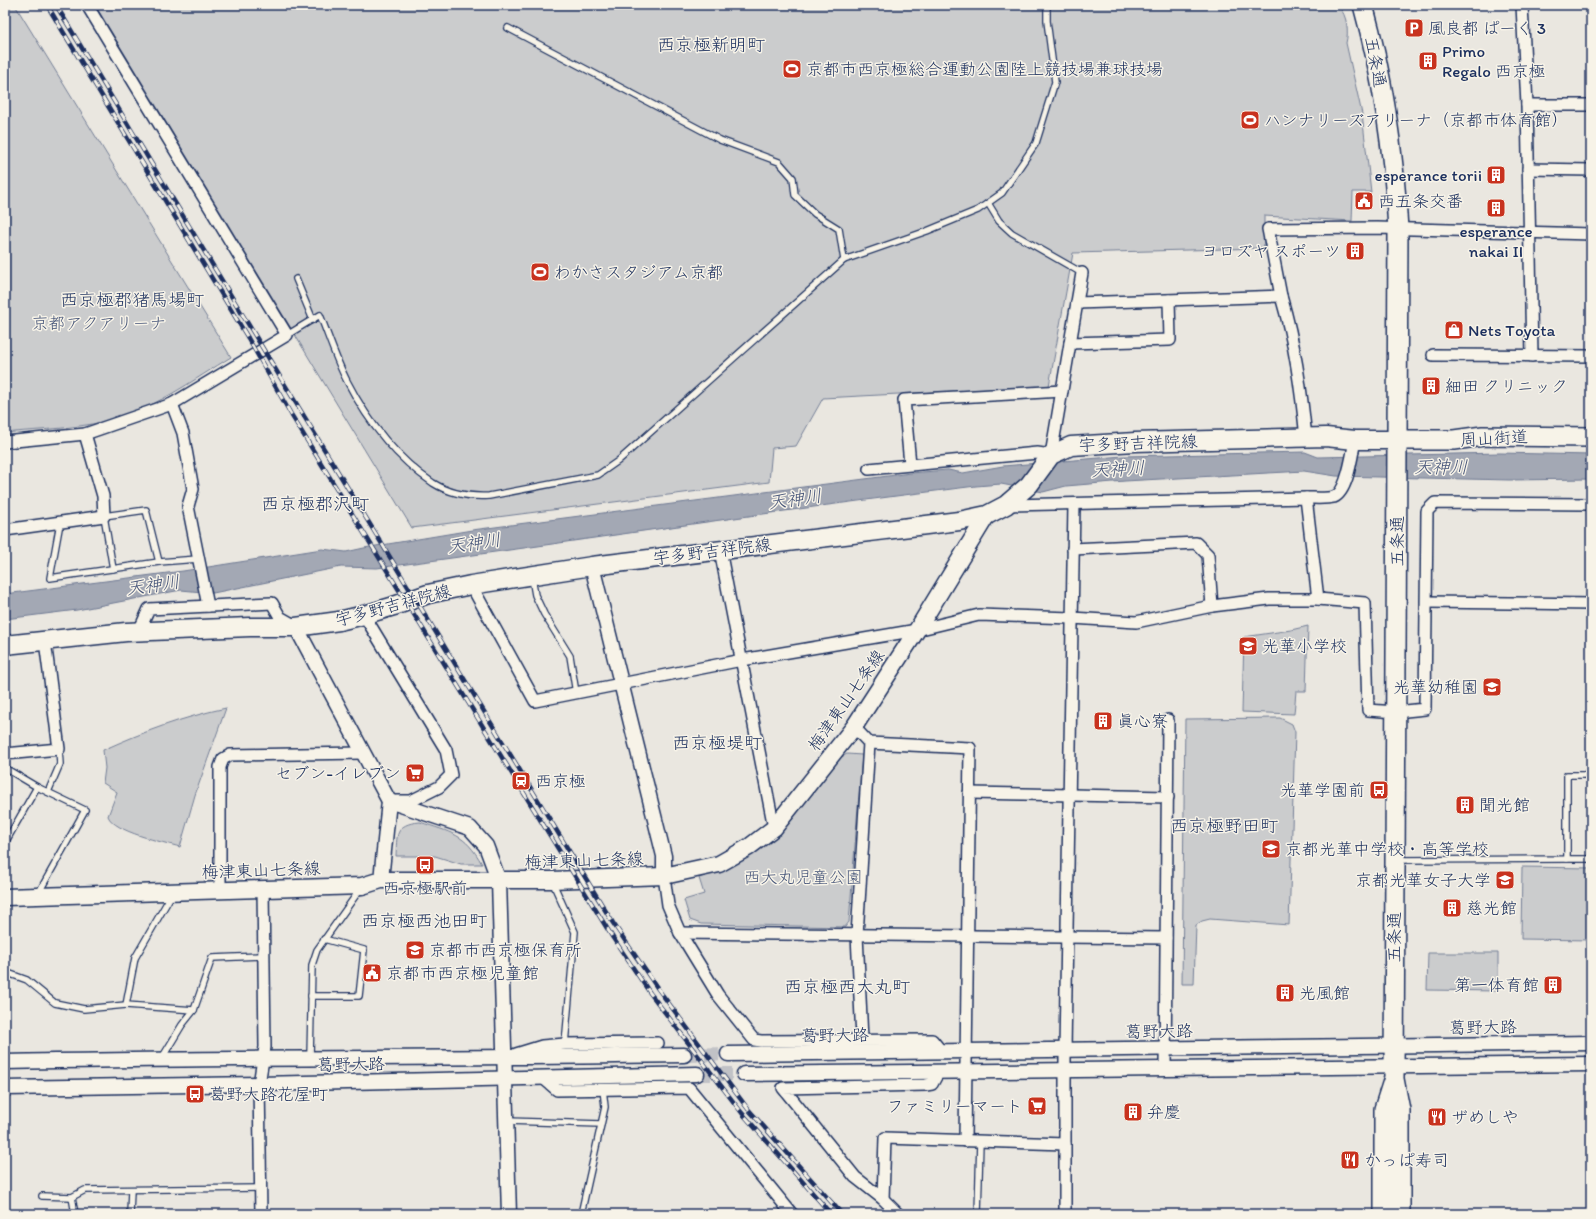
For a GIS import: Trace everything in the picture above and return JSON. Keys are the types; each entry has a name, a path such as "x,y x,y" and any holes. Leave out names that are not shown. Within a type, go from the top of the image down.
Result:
{"highway":[{"name":"五条通","path":"1363,5 1386,115 1396,194 1398,229 1394,1073 1400,1110 1400,1214"},
{"name":"周山街道","path":"1397,444 1454,440 1483,436 1591,437"},
{"name":"五条通","path":"1384,1214 1384,1108 1394,1073"}],"main road":[{"name":"宇多野吉祥院線","path":"5,645 139,631 296,627 339,621 364,615 428,594 471,585 592,566 959,521 987,515 1006,505 1029,485 1051,455 1071,446 1135,442 1326,437 1354,443 1397,444"},
{"name":"梅津東山七条線","path":"5,897 173,892 220,889 362,886 381,880 499,881 664,876 719,864 749,847 774,828 854,727 917,630 987,515"}],"street":[{"path":"5,442 86,434 172,404 287,335 87,5"},
{"path":"1522,5 1528,169 1532,356"},
{"path":"1526,104 1591,105"},
{"path":"1528,169 1591,170"},
{"path":"1306,438 1300,383 1291,330 1281,296 1268,229 1377,228 1591,234"},
{"path":"869,469 1037,453 1051,455 1082,273"},
{"path":"1077,303 1281,296"},
{"path":"1070,343 1170,340 1169,300"},
{"path":"1433,355 1591,356"},
{"path":"910,464 904,400 1062,391"},
{"path":"172,404 183,433 193,489 188,506 207,601"},
{"path":"5,530 104,516 103,496 86,434"},
{"path":"1006,505 1334,497 1340,493 1345,483 1354,443"},
{"path":"1306,498 1318,599"},
{"path":"471,585 535,701 742,660 917,630 979,615 1136,622 1212,606 1269,599 1318,599 1365,603 1368,710 1396,712 1425,709 1427,511 1435,503 1591,504"},
{"path":"1065,1214 1065,1050 1074,504"},
{"path":"1074,549 1196,543 1208,555 1212,606"},
{"path":"720,550 774,828"},
{"path":"592,566 664,856 664,876 668,905 680,933 718,995 754,1040 932,1040 941,1051"},
{"path":"139,631 149,609 207,601 272,603 280,617 296,627 389,800 381,880"},
{"path":"1427,602 1591,604"},
{"path":"364,615 446,750 451,775 439,787 411,801 389,800"},
{"path":"5,754 59,749 45,641"},
{"path":"1164,1070 1168,720"},
{"path":"854,727 869,743 970,748 965,1141"},
{"path":"862,1039 857,935 869,743"},
{"path":"220,889 220,767 223,759 230,755 364,753"},
{"path":"969,793 1168,797"},
{"path":"389,800 470,828 486,846 499,881 505,1121 509,1214"},
{"path":"261,1214 259,1084 265,1047 263,888"},
{"path":"680,933 1166,938"},
{"path":"504,1058 542,1046 565,1044 658,1043"},
{"name":"葛野大路","path":"728,1054 1591,1043"},
{"name":"葛野大路","path":"5,1062 161,1058 504,1058 684,1055"},
{"path":"744,1074 1164,1070 1394,1073 1591,1064"},
{"path":"898,1214 883,1199 855,1176 783,1088 926,1085 932,1084 938,1073"},
{"name":"葛野大路","path":"5,1088 697,1074"},
{"path":"543,1078 557,1090 689,1088 792,1214"},
{"path":"883,1199 885,1138 1065,1144"}],"lane":[{"path":"287,335 320,315 347,380 371,421 402,457 434,483 454,492 476,497 489,496 598,475 623,455 844,260 934,228 978,210 1002,193 1036,143 1055,82 1047,20 1047,5"},
{"path":"508,28 720,140 779,162 793,178 795,195 816,214 839,229 844,260"},
{"path":"988,203 999,221 1012,233 1082,273"},
{"path":"296,279 313,320"},
{"path":"113,569 104,516 146,510 158,562"},
{"path":"60,523 50,578 158,562 198,560"},
{"path":"532,576 535,595 544,614 570,656 576,693"},
{"path":"48,792 60,764 59,749"},
{"path":"5,768 37,787 84,810 37,896"},
{"path":"1567,859 1567,775 1591,775"},
{"path":"5,843 37,787"},
{"path":"1395,860 1591,859"},
{"path":"551,880 575,932 565,1044"},
{"path":"310,1058 312,965 317,950 362,886"},
{"path":"126,1005 135,958 173,892"},
{"path":"311,996 359,996 364,950 324,939"},
{"path":"161,1058 182,1025 194,1010 212,958 264,956"},
{"path":"5,972 27,980 55,1003 84,1009 126,1005 194,1010"},
{"path":"581,1214 605,1107 603,1089"},
{"path":"505,1121 601,1124"},
{"path":"978,1214 980,1141"},
{"path":"42,1196 72,1198 85,1190 261,1188"},
{"path":"130,1214 131,1190"},
{"path":"72,1198 75,1214"}],"green space":[{"name":"京都アクアリーナ","path":"5,5 15,5 231,357 162,399 133,413 104,422 76,427 5,433"},
{"path":"95,5 1331,5 1332,7 1339,7 1342,10 1347,24 1346,43 1362,114 1371,192 1353,192 1352,221 1264,216 1264,248 1073,253 1049,386 823,398 796,446 772,448 769,482 412,528"},
{"path":"1308,626 1306,691 1296,691 1294,714 1242,712 1244,637"},
{"path":"226,708 195,795 180,847 129,832 112,822 108,816 117,792 103,783 105,768 103,750 163,726"},
{"path":"1280,718 1292,724 1295,732 1289,925 1210,919 1202,921 1196,925 1194,984 1182,984 1185,719"},
{"name":"西大丸児童公園","path":"847,754 862,755 849,922 845,927 701,924 690,920 684,900 704,894 699,878 732,865 775,837 790,822 834,761"},
{"path":"420,822 449,832 463,840 470,846 482,864 461,864 435,856 396,856 397,837 401,828 405,825"},
{"path":"1522,867 1591,868 1591,940 1521,939"},
{"path":"1428,953 1498,953 1498,991 1427,990"}],"water":[{"name":"天神川","path":"1305,452 1318,457 1500,453 1591,455 1591,479 1509,480 1336,476 1304,471 1125,481 1066,486 1043,492 1001,484 976,486 826,505 377,568 341,567 213,593 181,590 77,610 5,619 5,594 183,571 322,549 346,552 472,530 911,473 948,470 963,473 1003,466 1123,456"}],"tunnel":[{"path":"684,1055 728,1054"},
{"path":"697,1074 744,1074"}],"railway":[{"path":"47,5 248,338 292,416 613,938 650,993 742,1113 831,1214"},
{"path":"56,5 271,362 613,923 658,989 748,1109 842,1214"}],"place":[{"name":"風良都 ぱーく 3","path":"1414,28"},
{"name":"Primo Regalo 西京極","path":"1428,61"},
{"name":"京都市西京極総合運動公園陸上競技場兼球技場","path":"792,69"},
{"name":"ハンナリーズアリーナ（京都市体育館）","path":"1250,120"},
{"name":"esperance torii","path":"1496,175"},
{"name":"西五条交番","path":"1364,201"},
{"name":"esperance nakai II","path":"1496,208"},
{"name":"ヨロズヤ スポーツ","path":"1355,251"},
{"name":"わかさスタジアム京都","path":"540,272"},
{"name":"Nets Toyota","path":"1454,330"},
{"name":"細田 クリニック","path":"1431,386"},
{"name":"光華小学校","path":"1248,646"},
{"name":"光華幼稚園","path":"1492,687"},
{"name":"眞心寮","path":"1103,721"},
{"name":"セブン-イレブン","path":"415,773"},
{"name":"西京極","path":"521,781"},
{"name":"光華学園前","path":"1379,790"},
{"name":"聞光館","path":"1465,805"},
{"name":"京都光華中学校・高等学校","path":"1271,849"},
{"name":"西京極駅前","path":"425,865"},
{"name":"京都光華女子大学","path":"1505,880"},
{"name":"慈光館","path":"1452,908"},
{"name":"京都市西京極保育所","path":"415,950"},
{"name":"京都市西京極児童館","path":"372,973"},
{"name":"第一体育館","path":"1553,985"},
{"name":"光風館","path":"1285,993"},
{"name":"葛野大路花屋町","path":"195,1094"},
{"name":"ファミリーマート","path":"1037,1106"},
{"name":"弁慶","path":"1133,1112"},
{"name":"ザめしや","path":"1437,1117"},
{"name":"かっぱ寿司","path":"1350,1160"}],"district":[{"name":"西京極新明町","path":"711,45"},
{"name":"西京極郡猪馬場町","path":"132,300"},
{"name":"西京極郡沢町","path":"315,504"},
{"name":"西京極堤町","path":"717,743"},
{"name":"西京極野田町","path":"1224,826"},
{"name":"西京極西池田町","path":"424,921"},
{"name":"西京極西大丸町","path":"847,987"}]}
